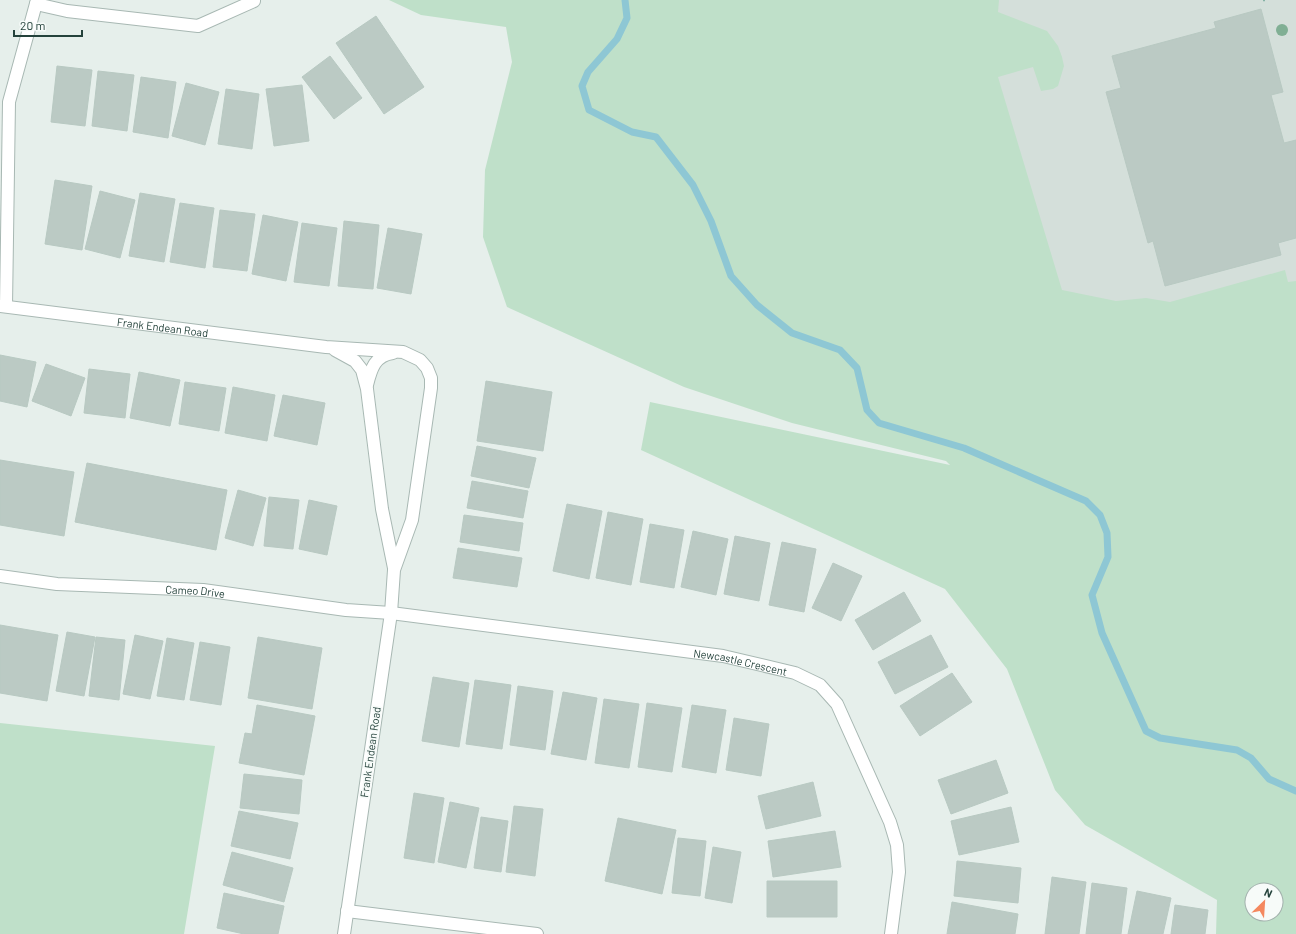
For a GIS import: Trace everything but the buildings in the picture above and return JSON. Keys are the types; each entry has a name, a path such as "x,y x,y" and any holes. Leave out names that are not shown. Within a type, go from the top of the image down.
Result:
{"street":[{"path":"3,306 8,102 36,2 67,11 198,26 254,1"},
{"name":"Frank Endean Road","path":"3,306 326,347 403,352 420,360 427,368 431,378 412,520 394,570"},
{"name":"Frank Endean Road","path":"326,347 338,351 355,361 362,370 367,389 382,509 394,570 391,613 344,934"},
{"name":"Frank Endean Road","path":"367,389 370,372 374,363 381,357 391,353 403,352"},
{"name":"Cameo Drive","path":"0,576 57,584 203,590 346,610 391,613"},
{"name":"Newcastle Crescent","path":"391,613 493,628 723,656 795,673 820,685 837,704 890,822 898,845 899,872 891,934"},
{"path":"347,911 537,934"}],"shaded area":[{"path":"902,0 1296,0 1296,288 1050,328"}],"green space":[{"path":"389,0 999,0 998,12 1047,31 1058,46 1064,66 1058,86 1053,89 1041,91 1033,67 998,77 1062,290 1116,301 1146,298 1170,302 1285,270 1288,282 1296,281 1296,934 1216,934 1217,900 1085,825 1055,790 1007,669 945,589 641,450 650,402 950,465 946,461 792,423 684,387 507,307 483,237 485,170 512,62 506,27 421,15"},
{"path":"0,723 215,746 184,934 0,934"}],"waterway":[{"path":"625,0 627,18 617,39 588,72 582,86 589,110 632,132 656,137 693,185 711,221 731,276 757,305 792,333 840,350 857,368 867,410 879,423 964,448 1086,501 1100,515 1107,533 1108,557 1092,595 1102,633 1146,731 1160,738 1237,750 1251,758 1269,779 1296,791"}]}
